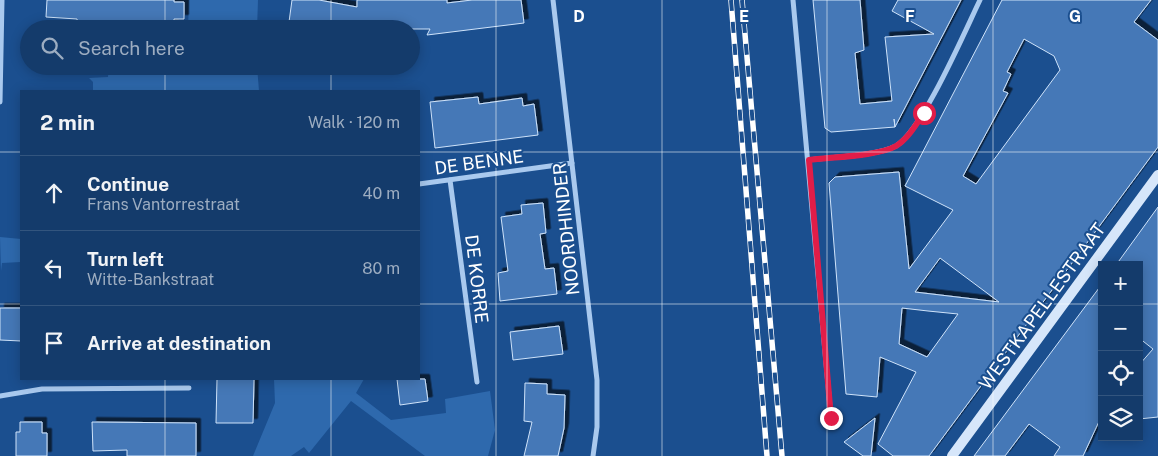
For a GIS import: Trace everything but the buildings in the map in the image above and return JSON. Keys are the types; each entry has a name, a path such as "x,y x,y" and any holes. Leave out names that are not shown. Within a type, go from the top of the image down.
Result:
{"street":[{"path":"0,102 2,0"},
{"name":"NOORDHINDER","path":"553,0 597,380 597,427 593,456"},
{"path":"793,0 831,418"},
{"path":"809,160 882,151 901,142 924,113 980,0"},
{"name":"DE BENNE","path":"420,184 572,163"},
{"name":"WESTKAPELLESTRAAT","path":"952,456 1158,175"},
{"name":"DE KORRE","path":"450,180 476,382"},
{"path":"0,396 42,389 189,388"}],"shaded area":[{"path":"189,0 258,0 257,20 188,20"},
{"path":"108,75 258,75 259,90 93,90 93,82 89,78 108,77"},
{"path":"0,237 20,239 20,262 2,263 1,271"},
{"path":"274,380 363,380 356,393 391,420 446,413 445,399 490,391 495,430 488,456 425,456 351,401 309,453 304,447 291,456 253,456 275,403"}],"railway":[{"path":"731,0 767,456"},
{"path":"742,0 782,456"}],"route":[{"path":"831,418 809,160 882,151 897,146 911,132 924,113"}]}
